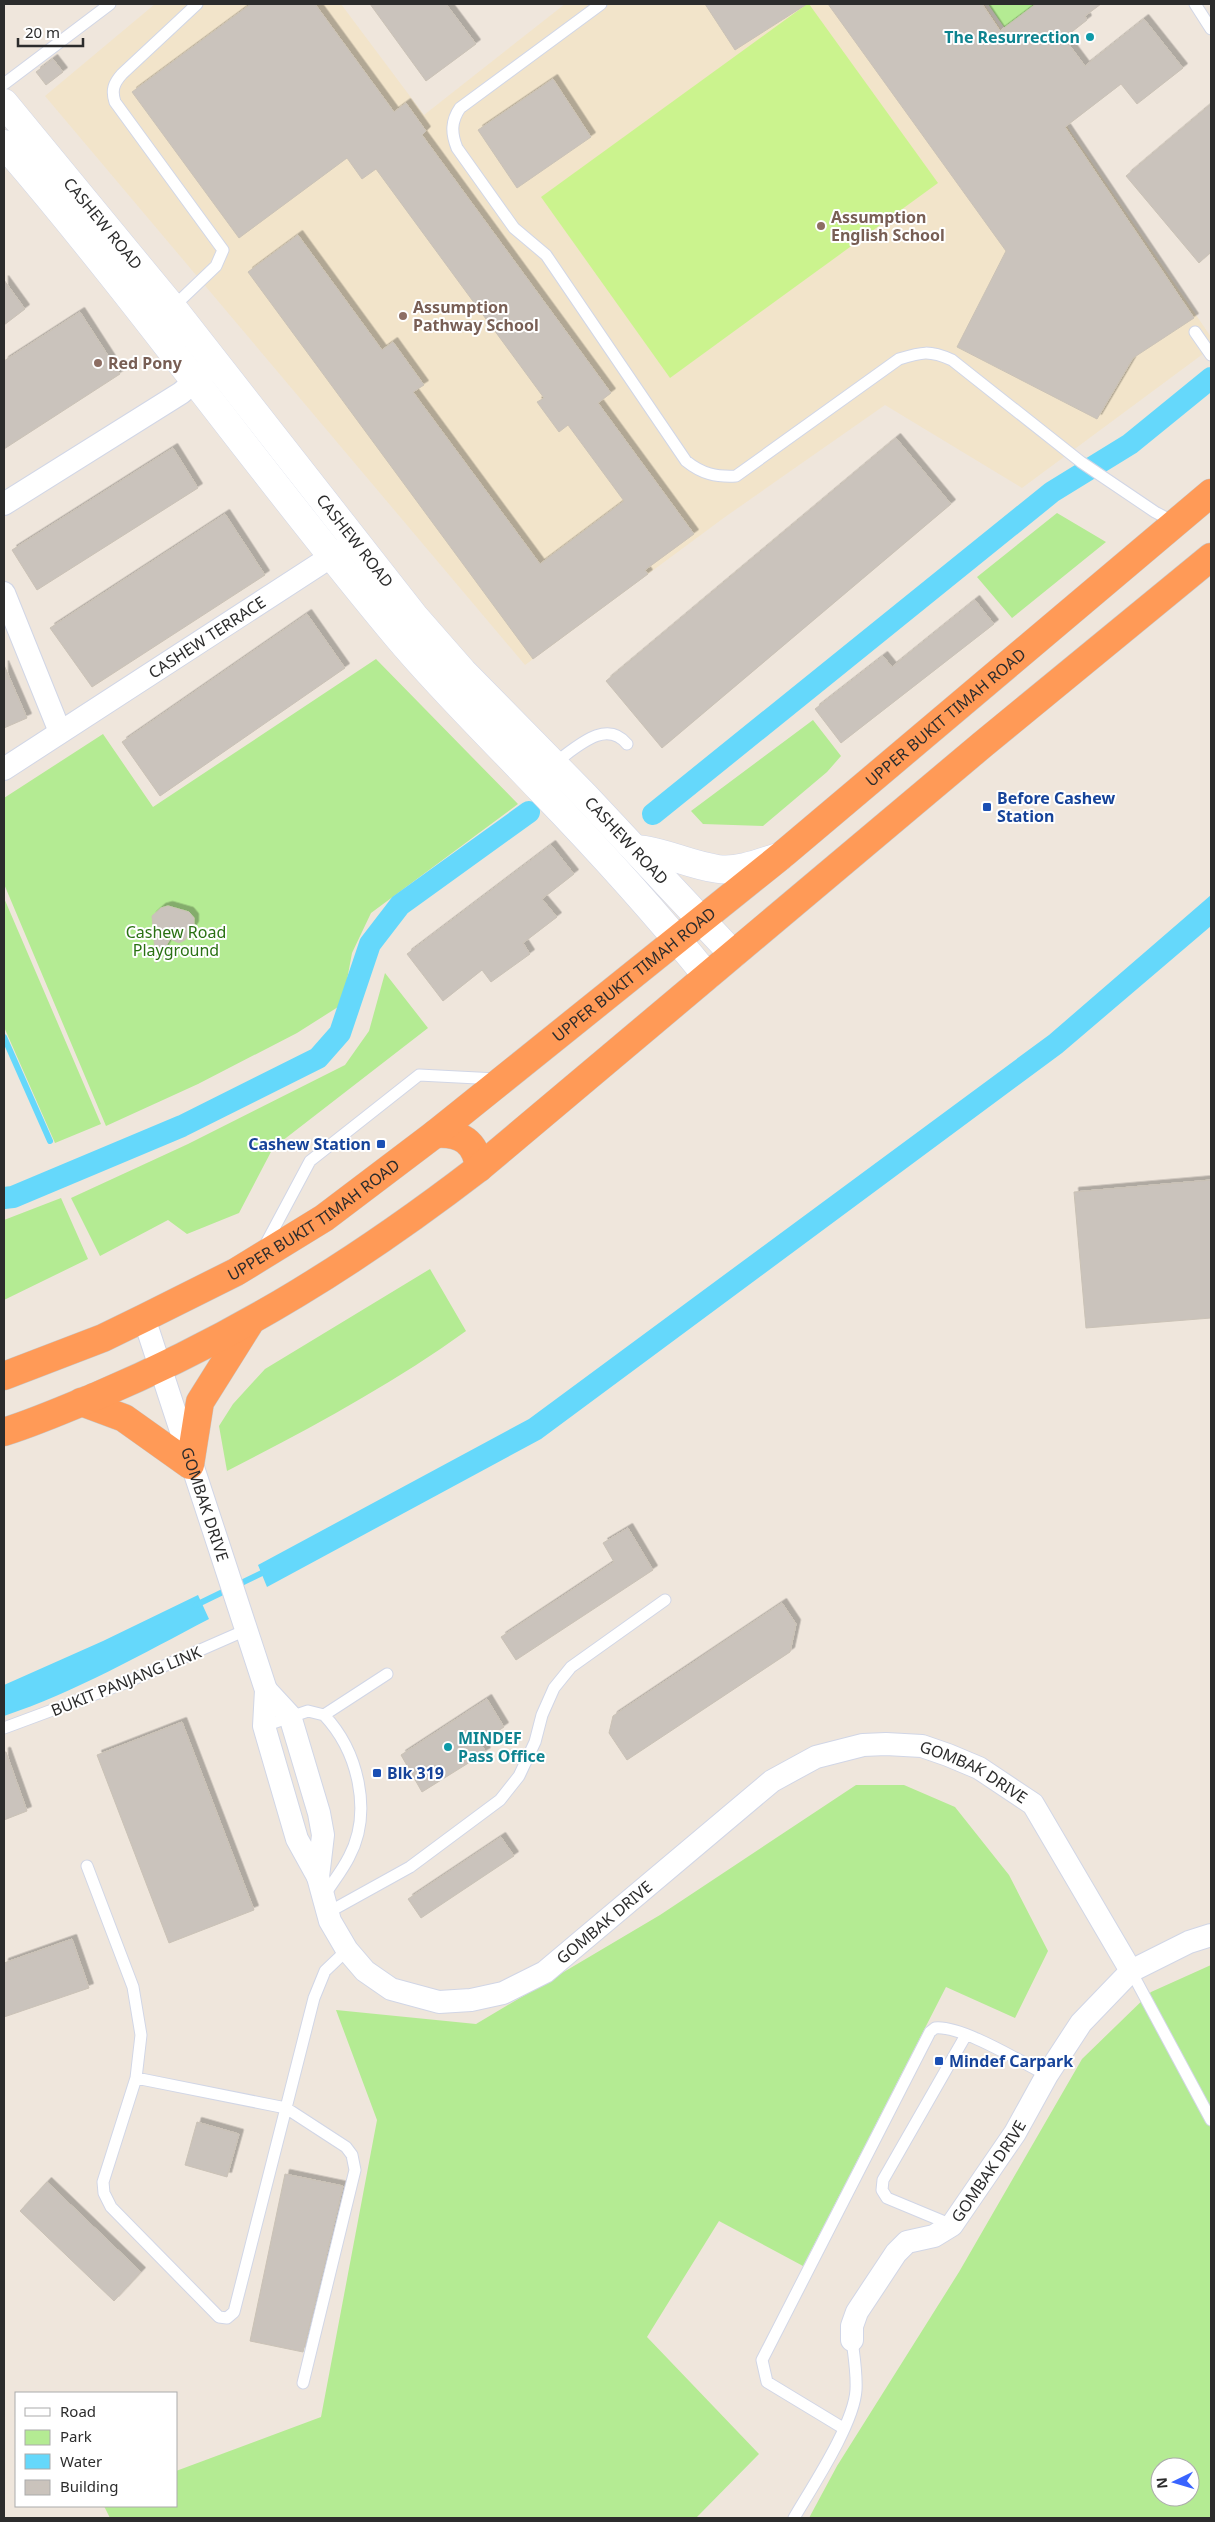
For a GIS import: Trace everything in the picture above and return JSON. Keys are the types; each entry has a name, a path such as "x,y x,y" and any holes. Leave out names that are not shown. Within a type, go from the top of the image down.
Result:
{"highway":[{"name":"UPPER BUKIT TIMAH ROAD","path":"4,1376 103,1338 144,1318 257,1259 324,1218 435,1134 781,856 1025,652 1174,522 1211,493"},
{"path":"4,1432 162,1368 251,1322 351,1261 425,1210 479,1168 982,745 1211,557"},
{"path":"435,1134 463,1136 472,1144 477,1154 479,1168"},
{"path":"81,1402 124,1418 190,1465 200,1402 251,1322"}],"street":[{"name":"CASHEW ROAD","path":"4,103 166,323 196,380 332,557 442,689 543,776 585,796 733,954"},
{"name":"CASHEW ROAD","path":"4,144 166,323 216,363 414,616 463,672 543,776 576,826 678,939 707,976"},
{"path":"4,504 181,393 216,363"},
{"name":"CASHEW TERRACE","path":"4,769 355,542"},
{"path":"4,593 60,732"},
{"path":"636,849 657,851 679,859 719,869 738,868 781,856"},
{"name":"GOMBAK DRIVE","path":"144,1318 162,1368 190,1465 266,1690 264,1726 297,1839 347,1950 365,1971 391,1989 439,2002 472,2000 503,1993 545,1972 772,1781 816,1757 863,1745 922,1746 979,1768 1033,1804 1132,1971 1081,2023 1047,2074 1015,2133 952,2225 934,2236 907,2242 896,2253 857,2312 852,2326 852,2340"},
{"name":"GOMBAK DRIVE","path":"266,1690 290,1716 324,1834 323,1896"},
{"path":"1132,1971 1189,1942 1211,1935"}],"lane":[{"path":"4,84 110,4"},
{"path":"166,323 216,266 223,250 112,94 114,83 122,74 197,4"},
{"path":"601,4 460,108 454,117 452,135 457,148 514,228 546,255 686,461 697,470 716,477 736,476 899,359 921,352 935,353 952,360 1081,462 1106,477 1154,512 1174,522"},
{"path":"1195,4 1211,29"},
{"path":"1195,332 1211,356"},
{"path":"543,776 599,733 619,735 627,744"},
{"path":"257,1259 310,1161 419,1075 503,1079"},
{"path":"323,1896 410,1866 500,1800 519,1776 535,1742 542,1715 554,1688 565,1674 571,1667 666,1600"},
{"name":"BUKIT PANJANG LINK","path":"4,1728 125,1683 246,1630"},
{"path":"324,1715 387,1674"},
{"path":"264,1726 308,1711 324,1715 334,1726 357,1775 362,1810 357,1837 349,1857 323,1896"},
{"path":"87,1866 133,1987 141,2035 136,2078 103,2182 104,2193 111,2207 219,2317 227,2318 234,2312 314,1998 325,1971 347,1950"},
{"path":"1132,1971 1211,2120"},
{"path":"844,2428 767,2382 762,2360 930,2032 940,2027 966,2035 1047,2074"},
{"path":"952,2225 887,2198 882,2190 883,2180 966,2035"},
{"path":"136,2078 286,2108 346,2147 352,2155 355,2170 303,2382"},
{"name":"GOMBAK DRIVE","path":"794,2518 830,2457 854,2406 856,2389 852,2340"}],"shaded area":[{"path":"155,4 341,4 424,115 565,4 984,4 1211,337 1211,348 1022,488 885,405 725,517 525,665 45,96"}],"green space":[{"path":"809,4 938,183 670,378 541,197"},
{"path":"988,4 1036,4 1022,15 1029,63"},
{"path":"1057,513 1106,542 1012,618 977,577"},
{"name":"Cashew Road Playground","path":"376,659 518,804 371,913 352,953 344,996 338,1007 297,1033 198,1084 106,1126 4,884 4,798 103,734 153,807"},
{"path":"813,720 841,756 827,772 763,826 703,824 691,811"},
{"path":"4,898 101,1124 55,1143 4,1027"},
{"path":"385,973 428,1028 273,1148 239,1213 187,1234 168,1220 100,1256 71,1198 188,1144 345,1065 369,1031"},
{"path":"61,1198 88,1259 4,1300 4,1220"},
{"path":"430,1269 466,1331 409,1370 349,1406 227,1471 219,1426 233,1404 265,1369"},
{"path":"856,1785 904,1785 955,1807 1009,1875 1048,1951 1015,2018 946,1987 803,2266 719,2221 647,2337 759,2454 696,2518 110,2518 104,2507 178,2507 178,2470 321,2417 377,2120 336,2010 476,2024 660,1915"},
{"path":"1211,1965 1211,2518 809,2518 837,2466 959,2272 1082,2059 1151,1992"}],"water":[{"path":"1211,895 1211,926 1062,1053 541,1439 267,1587 258,1565 529,1419 1049,1035"},
{"path":"198,1595 209,1619 57,1696 4,1716 4,1685 103,1641"}],"building":[{"path":"251,4 315,4 394,112 406,103 426,131 422,135 611,393 598,403 694,534 645,570 648,574 533,659 248,272 298,235 382,350 393,342 424,385 413,392 540,564 624,501 568,425 559,432 537,402 544,398 376,169 362,179 347,158 239,238 132,92"},
{"path":"370,4 446,4 476,44 426,81"},
{"path":"705,4 807,4 735,50"},
{"path":"828,4 982,4 1000,31 1036,4 1101,4 1085,16 1087,20 1064,38 1085,66 1144,19 1183,68 1137,104 1121,84 1065,127 1194,318 1133,358 1097,419 957,347 1006,251"},
{"path":"53,59 63,72 46,85 36,72"},
{"path":"553,79 591,137 517,188 478,130"},
{"path":"1211,104 1211,252 1199,263 1126,176"},
{"path":"4,280 25,309 4,325"},
{"path":"80,312 120,374 4,449 4,361"},
{"path":"896,438 951,504 662,748 606,681"},
{"path":"173,448 198,488 37,590 12,550"},
{"path":"225,514 265,575 92,687 50,628"},
{"path":"975,600 994,624 841,743 815,709 883,656 892,667"},
{"path":"307,614 345,668 160,796 122,742"},
{"path":"4,665 27,718 4,728"},
{"path":"551,845 574,874 542,899 557,917 523,943 530,954 491,982 482,970 443,1001 407,954"},
{"path":"168,906 189,912 194,918 194,926 185,940 179,943 170,939 156,963 152,916 161,908"},
{"path":"1211,1180 1211,1318 1086,1328 1074,1192"},
{"path":"628,1528 653,1570 516,1660 501,1637 614,1562 603,1543"},
{"path":"782,1603 796,1624 790,1652 627,1760 609,1733 613,1716"},
{"name":"MINDEF Pass Office","path":"487,1699 504,1727 480,1743 486,1752 422,1792 401,1755"},
{"path":"182,1722 254,1910 169,1943 97,1755"},
{"path":"4,1752 6,1752 27,1811 4,1820"},
{"path":"501,1837 514,1856 421,1918 408,1899"},
{"path":"72,1939 89,1988 4,2017 4,1963"},
{"path":"197,2122 239,2134 227,2177 185,2165"},
{"path":"285,2174 343,2186 303,2352 250,2341"},
{"path":"47,2182 141,2272 114,2301 20,2211"}],"waterway":[{"path":"653,814 1052,492 1130,444 1211,378"},
{"path":"4,1198 13,1197 182,1126 318,1058 340,1033 370,944 400,905 529,812"},
{"path":"4,1037 50,1141"},
{"path":"196,1605 268,1570"}],"place":[{"name":"The Resurrection","path":"1090,37"},
{"name":"Assumption English School","path":"821,226"},
{"name":"Assumption Pathway School","path":"403,316"},
{"name":"Red Pony","path":"98,363"},
{"name":"Before Cashew Station","path":"987,807"},
{"name":"Cashew Station","path":"381,1144"},
{"name":"MINDEF Pass Office","path":"448,1747"},
{"name":"Blk 319","path":"377,1773"},
{"name":"Mindef Carpark","path":"939,2061"}]}
